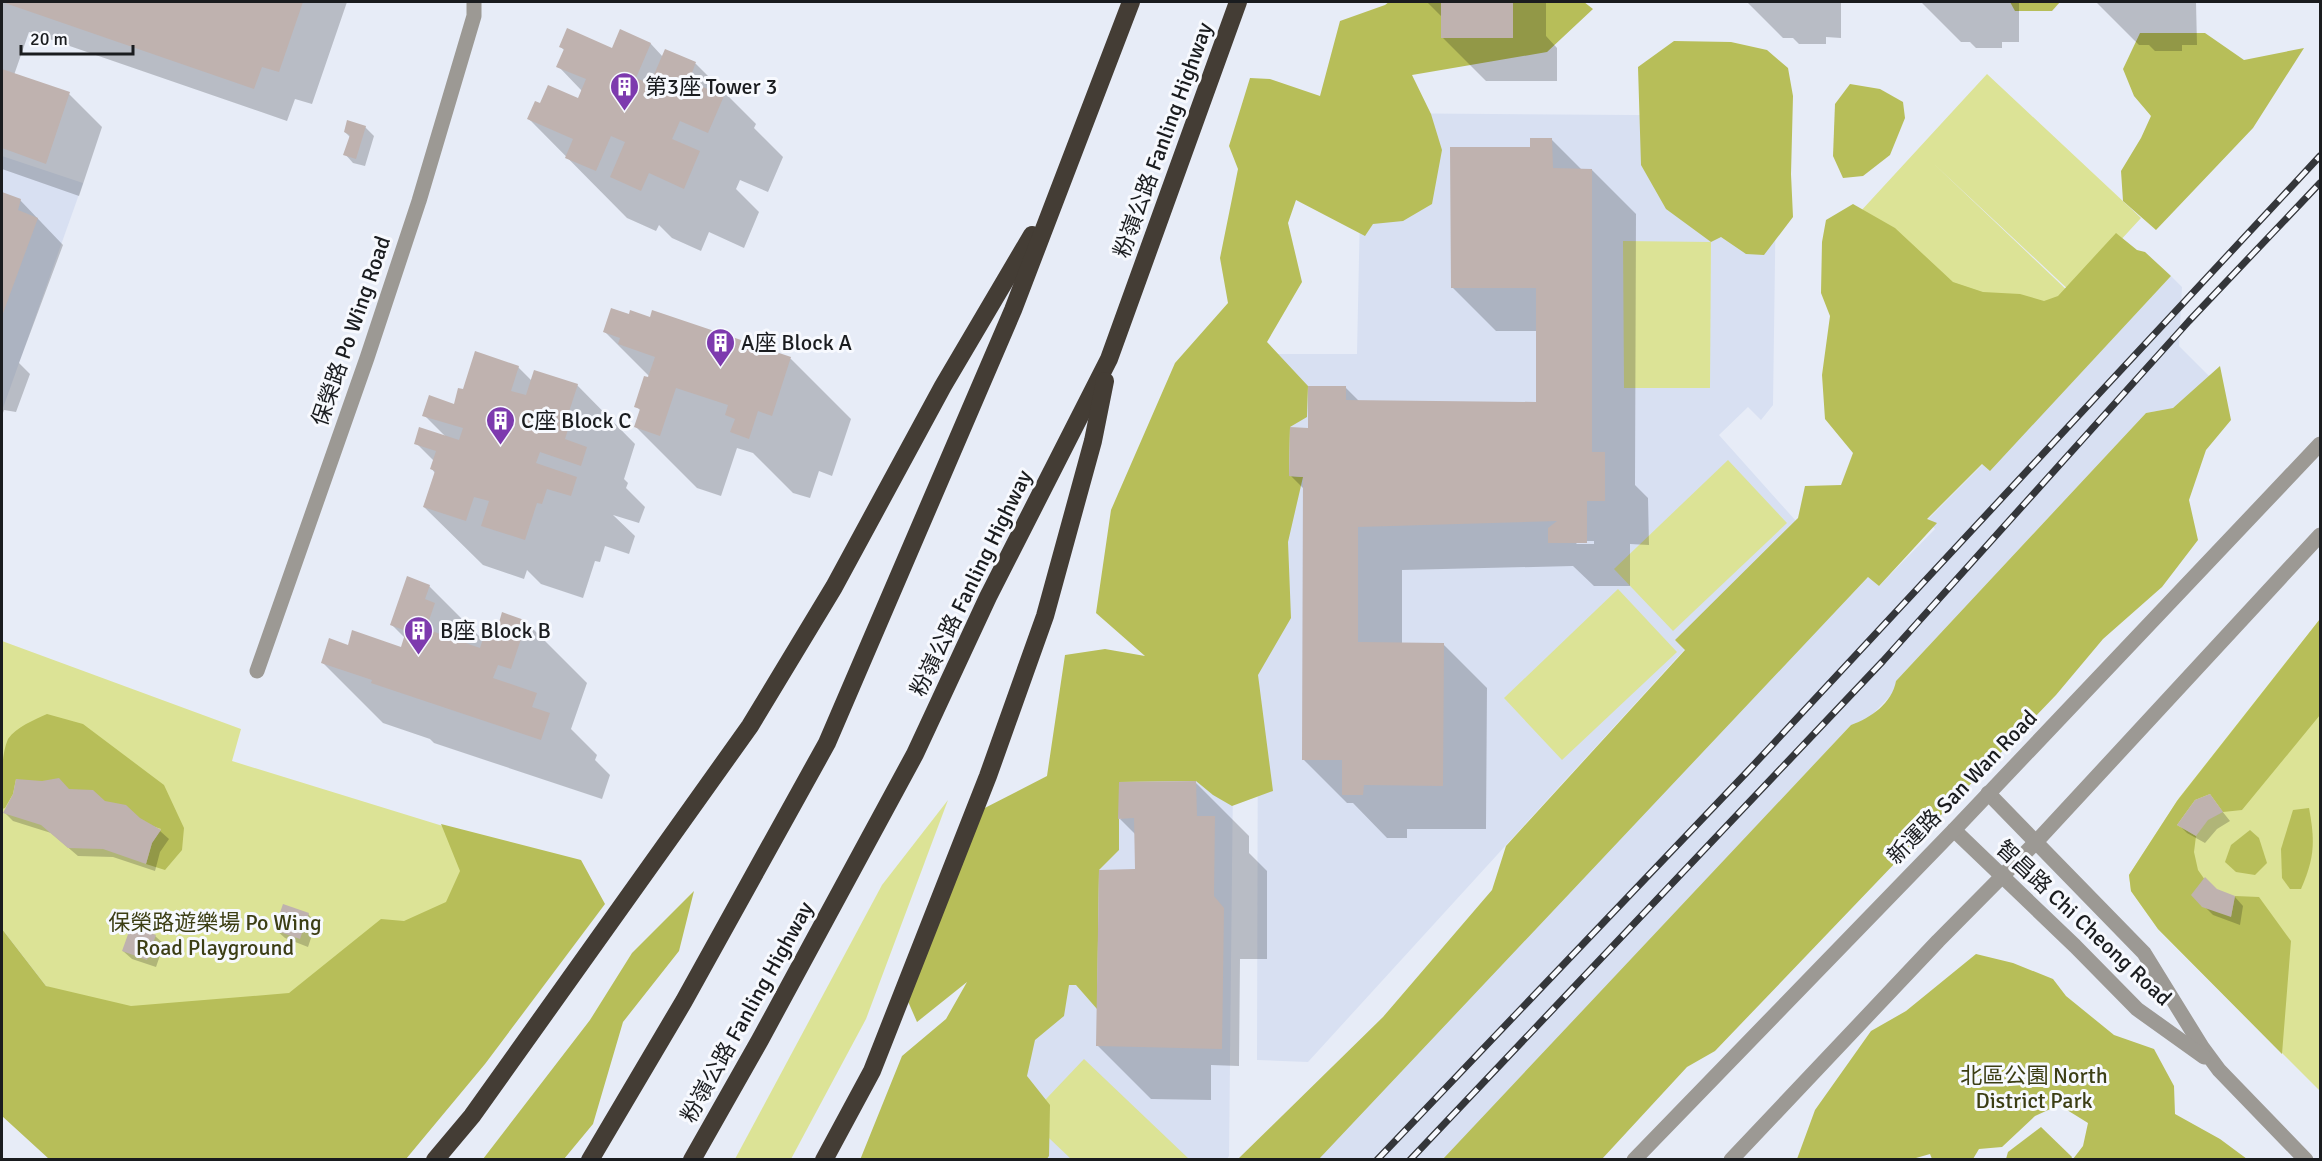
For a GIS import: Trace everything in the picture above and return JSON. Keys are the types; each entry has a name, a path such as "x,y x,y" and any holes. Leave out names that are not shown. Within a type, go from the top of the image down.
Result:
{"highway":[{"path":"590,1160 684,1001 827,743 1013,310 1131,2"},
{"name":"粉嶺公路 Fanling Highway","path":"692,1160 760,1040 915,754 988,597 1109,359 1238,2"},
{"path":"435,1160 472,1116 750,726 834,587 943,386 1062,183"},
{"path":"824,1160 872,1071 992,765 1045,616 1093,441 1109,359"}],"street":[{"name":"保榮路 Po Wing Road","path":"257,671 419,201 474,16 474,2"},
{"name":"新運路 San Wan Road","path":"1634,1160 1954,830 2320,444"},
{"path":"1731,1160 2037,841 2320,535"},
{"name":"智昌路 Chi Cheong Road","path":"1988,793 2144,953 2216,1066 2306,1160"},
{"name":"智昌路 Chi Cheong Road","path":"1954,830 2137,1009 2216,1066"}],"shaded area":[{"path":"1362,113 1777,116 1773,405 1761,420 1748,407 1719,435 1796,521 1675,640 1685,649 1308,1062 1257,1060 1258,675 1264,354 1357,354"},
{"path":"2,156 83,183 2,411"},
{"path":"2171,276 2182,287 2179,346 2210,377 2173,408 2146,413 1896,681 1894,692 1869,718 1851,725 1445,1159 1314,1160 1869,576 1879,586 1935,529 1927,520 1983,464 1990,470"},
{"path":"1233,777 1229,1156 1226,1160 953,1160 1060,780"}],"green space":[{"path":"1389,2 1584,2 1593,9 1547,52 1412,75 1431,114 1442,150 1432,204 1403,221 1373,224 1365,236 1296,200 1288,223 1302,282 1267,342 1308,386 1307,417 1290,427 1289,476 1303,477 1288,542 1291,618 1258,675 1273,791 1232,806 1213,795 1196,781 1119,782 1119,850 1099,870 1097,1009 1076,985 1069,985 1064,1016 1035,1040 1027,1076 1050,1105 1049,1156 1046,1160 860,1160 902,1056 946,1019 967,982 917,1022 903,990 973,814 1047,776 1065,655 1105,649 1145,656 1096,613 1111,510 1175,363 1228,303 1220,258 1238,169 1229,146 1250,78 1270,79 1320,96 1340,21"},
{"path":"2010,2 2060,2 2052,11 2015,11"},
{"path":"2140,33 2205,33 2244,60 2304,48 2253,128 2156,230 2123,201 2121,171 2151,116 2134,96 2123,69"},
{"path":"1674,41 1731,42 1767,50 1788,68 1793,96 1791,174 1793,217 1764,255 1746,254 1721,237 1711,242 1666,209 1641,165 1638,67"},
{"path":"1987,74 2141,218 2072,293 1934,164 2071,294 2002,369 1848,225"},
{"path":"1850,84 1880,89 1903,102 1905,118 1890,155 1863,176 1843,178 1833,156 1835,104"},
{"path":"1853,204 1895,228 1953,282 1983,292 2020,294 2044,301 2058,296 2116,233 2137,250 2145,252 2171,276 1990,471 1982,464 1927,519 1937,523 1879,586 1868,577 1319,1159 1238,1159 1383,1017 1492,890 1506,846 1685,650 1675,640 1798,518 1805,486 1841,485 1853,453 1825,419 1822,375 1830,316 1821,293 1822,242 1826,220"},
{"path":"1623,241 1711,242 1710,388 1624,388"},
{"path":"2220,366 2231,420 2206,450 2189,500 2198,540 2162,587 2103,639 2056,695 1715,1051 1687,1067 1602,1159 1443,1159 1851,725 1880,709 1894,689 1896,681 2146,413 2173,408"},
{"path":"1728,460 1787,523 1673,631 1614,569"},
{"path":"1618,589 1677,652 1562,760 1504,698"},
{"path":"2320,619 2320,1091 2158,929 2131,891 2129,875 2179,798"},
{"path":"2320,619 2320,715 2242,810 2223,812 2210,794 2195,800 2177,825 2196,836 2194,852 2198,870 2231,917 2235,896 2259,897 2291,941 2282,1054 2158,929 2131,891 2129,875 2177,801"},
{"name":"保榮路遊樂場 Po Wing Road Playground","path":"2,641 241,729 232,761 540,856 300,1109 46,986 2,929"},
{"path":"47,714 83,724 164,785 184,828 182,850 165,870 146,864 152,843 161,829 16,779 13,794 5,808 2,809 3,764 8,739 20,727"},
{"path":"948,800 866,1019 791,1159 735,1159 882,885"},
{"path":"2309,808 2313,840 2309,867 2301,889 2290,889 2282,878 2281,849 2293,810"},
{"path":"441,824 581,860 605,904 485,1064 406,1159 49,1159 2,1116 2,929 46,986 131,1006 289,993 381,919 404,921 446,902 460,871"},
{"path":"2250,830 2259,838 2267,863 2255,875 2236,872 2225,862 2231,845"},
{"path":"694,891 679,951 623,1022 593,1124 564,1159 483,1159 590,1020 632,953"},
{"name":"北區公園 North District Park","path":"1976,954 2013,963 2053,979 2066,996 2114,1035 2154,1049 2174,1086 2175,1114 2220,1139 2247,1159 2073,1159 2083,1146 2088,1123 2059,1105 2035,1116 2002,1147 1979,1149 1973,1159 1932,1159 1930,1154 1909,1160 1797,1159 1815,1110 1871,1031 1906,1011"},
{"path":"1084,1059 1189,1159 1071,1159 1028,1118"},
{"path":"2041,1127 2072,1157 2071,1159 2006,1159 2008,1152"}],"building":[{"path":"2,2 303,2 279,72 262,67 254,89"},
{"path":"1441,2 1513,2 1513,38 1441,38"},
{"name":"第3座 Tower 3","path":"567,28 612,48 620,29 651,43 636,78 650,84 665,49 696,62 689,81 724,96 708,133 680,121 672,139 700,151 684,189 649,173 641,191 610,177 625,142 611,136 596,171 565,158 573,139 527,119 535,101 540,103 548,85 578,98 586,79 556,67 564,49 559,47"},
{"path":"2,69 70,92 46,164 2,148"},
{"path":"347,120 366,126 356,159 343,155 350,135 344,132"},
{"path":"1530,138 1552,138 1553,168 1592,169 1592,452 1605,452 1605,501 1587,501 1587,543 1548,543 1548,528 1557,521 1358,527 1358,642 1444,643 1443,786 1364,785 1363,795 1342,795 1342,760 1302,760 1303,477 1289,476 1290,427 1308,428 1308,386 1346,386 1346,400 1536,402 1536,288 1451,288 1450,147 1530,147"},
{"path":"2,192 21,199 18,210 38,218 2,316"},
{"name":"A座 Block A","path":"611,308 629,314 630,310 650,317 652,310 791,357 772,416 758,411 749,439 730,432 735,419 725,415 728,405 676,388 660,436 634,427 640,409 634,407 644,376 648,377 655,357 618,344 620,338 603,332"},
{"name":"C座 Block C","path":"475,351 519,366 511,391 526,395 534,370 578,384 566,421 570,423 565,439 587,447 581,466 540,452 536,463 577,477 571,496 547,489 542,504 537,503 525,540 481,526 489,501 474,497 466,521 423,507 435,471 430,469 436,451 414,444 419,427 459,440 463,428 422,416 429,395 454,404 458,388 463,389"},
{"name":"B座 Block B","path":"407,576 430,585 425,599 435,603 426,629 480,648 488,623 498,626 502,612 527,621 511,669 498,665 493,678 537,693 532,707 550,713 541,740 371,683 372,680 321,663 329,638 348,645 352,630 401,647 406,631 390,625"},
{"path":"59,778 69,789 93,790 105,801 126,805 140,818 161,830 152,843 146,864 103,849 68,848 41,825 3,813 13,794 16,779 42,781"},
{"path":"1196,781 1197,816 1215,816 1214,896 1224,908 1222,1049 1096,1046 1099,870 1135,869 1134,818 1118,819 1119,782"},
{"path":"2210,794 2223,812 2208,820 2196,836 2177,825 2195,800"},
{"path":"2205,877 2217,889 2235,896 2231,917 2202,907 2191,895"},
{"path":"283,904 309,913 300,939 274,930"},
{"path":"131,926 156,935 147,960 122,951"}],"railway":[{"path":"1377,1160 1747,772 2320,156"},
{"path":"1410,1160 1883,661 2189,321 2320,183"}],"place":[{"name":"第3座 Tower 3","path":"624,112"},
{"name":"A座 Block A","path":"720,368"},
{"name":"C座 Block C","path":"500,446"},
{"name":"B座 Block B","path":"419,656"}]}
